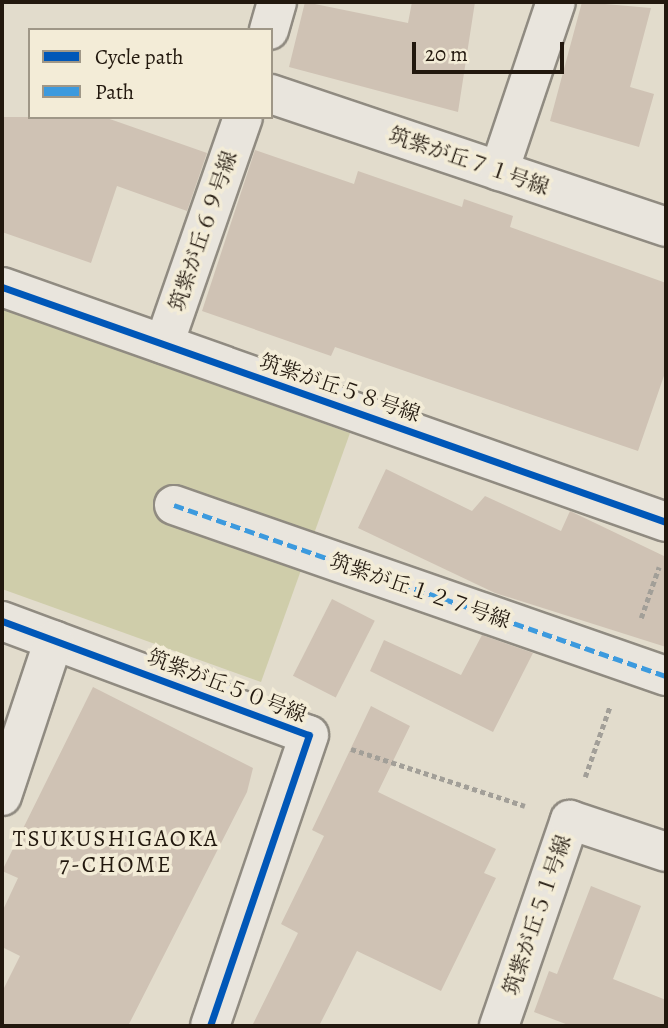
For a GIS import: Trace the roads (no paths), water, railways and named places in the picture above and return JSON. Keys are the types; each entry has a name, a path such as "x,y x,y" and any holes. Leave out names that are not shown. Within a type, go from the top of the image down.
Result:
{"street":[{"path":"270,28 276,2"},
{"path":"499,171 556,2"},
{"name":"筑紫が丘７１号線","path":"273,95 666,228"},
{"name":"筑紫が丘６９号線","path":"164,344 242,119"},
{"name":"筑紫が丘５８号線","path":"2,287 666,522"},
{"name":"筑紫が丘１２７号線","path":"174,505 666,676"},
{"name":"筑紫が丘５０号線","path":"2,621 309,735 209,1026"},
{"path":"2,796 54,640"},
{"name":"筑紫が丘５１号線","path":"499,1026 570,820 666,852"}],"district":[{"name":"TSUKUSHIGAOKA 7-CHOME","path":"116,852"}]}
